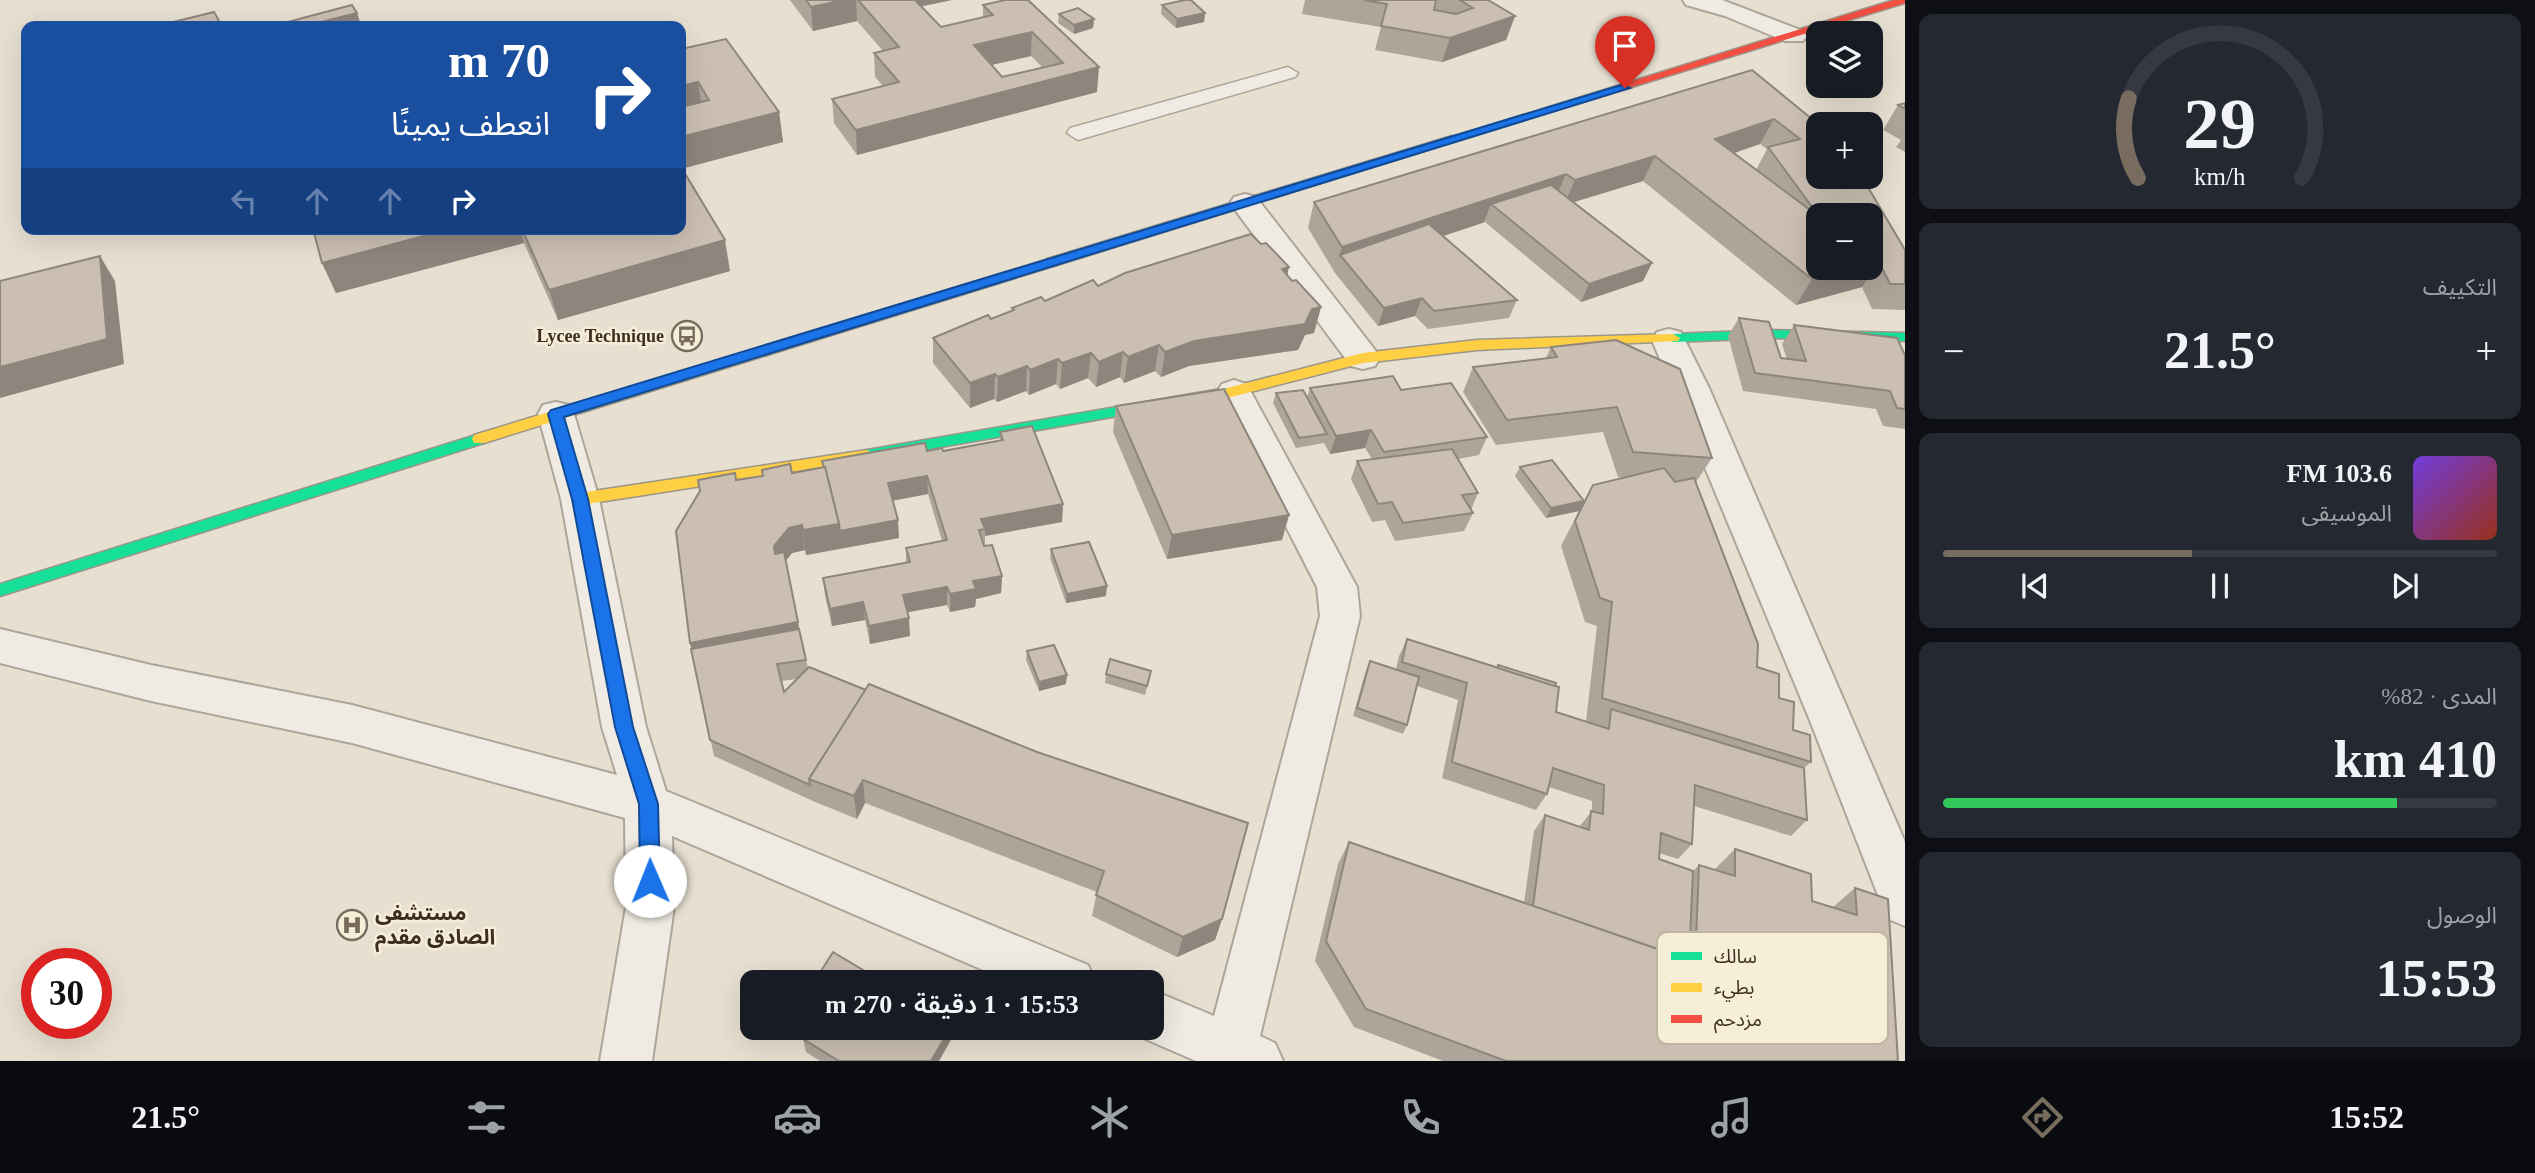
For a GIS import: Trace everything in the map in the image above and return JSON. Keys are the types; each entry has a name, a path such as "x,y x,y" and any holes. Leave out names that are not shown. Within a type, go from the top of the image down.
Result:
{"main road":[{"path":"0,590 556,414 1166,229 1905,0"},
{"path":"580,499 999,433 1234,392 1363,358 1477,345 1669,340 1772,334 1905,337"}],"street":[{"path":"1695,0 1734,11 1794,36"},
{"path":"1245,203 1363,358"},
{"path":"1669,340 1692,386 1749,530 1870,808 1905,903"},
{"path":"1164,1021 1244,1055 1339,616 1337,587 1234,392"},
{"path":"556,414 580,499 624,727 648,804 650,907 626,1061"},
{"path":"0,646 150,683 352,724 648,804 1042,970"}],"lane":[{"path":"1078,134 1288,73"}],"building":[{"path":"806,0 844,0 811,7"},
{"path":"858,0 915,0 941,27 993,15 983,5 1005,0 1028,0 1099,67 856,130 832,99 899,82 874,53 899,47","holes":["1032,32 1063,63 1002,77 974,45"]},
{"path":"1191,0 1205,13 1177,19 1162,5"},
{"path":"1364,0 1436,0 1434,10 1456,14 1473,8 1460,0 1488,0 1515,16 1450,38 1381,26 1387,4"},
{"path":"352,5 357,13 325,21 291,21"},
{"path":"1078,8 1094,19 1074,25 1059,14"},
{"path":"214,12 219,21 177,21"},
{"path":"726,39 779,112 686,136 686,106 709,100 698,82 686,85 686,48"},
{"path":"1752,70 1806,114 1806,189 1869,189 1877,203 1809,203 1768,147 1800,139 1774,119 1715,139 1806,207 1806,274 1655,156 1575,180 1566,174 1342,247 1314,202"},
{"path":"686,175 725,240 549,290 525,235 686,235"},
{"path":"1551,185 1652,263 1589,284 1491,204"},
{"path":"1883,213 1905,250 1905,284 1890,284 1883,270"},
{"path":"1429,224 1517,300 1434,311 1422,298 1384,308 1340,255"},
{"path":"1251,234 1261,244 1266,243 1289,267 1282,269 1292,281 1296,280 1321,307 1312,309 1305,324 1194,341 1165,352 1159,345 1128,357 1123,352 1099,362 1091,353 1062,363 1058,359 1030,370 1027,366 998,377 995,374 970,383 933,338 988,315 991,319 1041,297 1045,301 1093,280 1098,286 1125,273"},
{"path":"315,235 427,235 322,263"},
{"path":"100,256 107,339 0,367 0,281"},
{"path":"1739,318 1769,322 1781,358 1806,361 1794,325 1897,338 1905,355 1905,409 1897,408 1890,391 1755,373"},
{"path":"1616,340 1680,369 1712,458 1633,452 1617,407 1507,420 1473,367 1557,357 1551,347"},
{"path":"1393,376 1401,390 1451,383 1487,437 1384,452 1371,430 1336,436 1310,388"},
{"path":"1224,389 1289,515 1172,535 1116,406"},
{"path":"1303,390 1327,434 1299,438 1276,393"},
{"path":"1032,426 1063,504 981,519 985,529 979,530 984,546 992,545 1002,576 973,581 976,589 950,594 947,587 903,595 909,618 869,626 863,602 830,609 823,578 910,562 906,548 947,540 927,476 888,483 898,520 840,531 822,461 925,443 927,451 942,448 943,451 1003,440 1000,432"},
{"path":"1452,449 1478,493 1462,495 1473,513 1403,523 1392,502 1378,504 1357,461"},
{"path":"1552,460 1584,501 1551,508 1520,467"},
{"path":"790,464 792,473 825,467 839,524 803,530 802,525 789,528 774,546 775,554 784,552 798,622 690,643 676,531 700,491 698,480 735,473 736,480 763,476 762,470"},
{"path":"1664,468 1675,482 1694,478 1758,644 1757,667 1779,674 1779,698 1794,702 1793,730 1810,735 1811,762 1602,698 1612,602 1600,598 1575,521 1593,485"},
{"path":"1089,542 1107,586 1067,594 1051,549"},
{"path":"799,629 806,660 777,664 784,692 809,667 866,690 809,779 810,785 710,740 691,649"},
{"path":"1407,639 1559,687 1556,712 1609,729 1611,709 1804,768 1807,820 1695,785 1692,844 1661,833 1659,859 1693,871 1690,932 1657,932 1657,949 1533,906 1545,815 1589,830 1591,811 1603,814 1604,785 1553,768 1547,794 1452,762 1467,683 1402,662"},
{"path":"1054,645 1067,675 1039,682 1027,651"},
{"path":"1110,659 1151,671 1147,686 1106,674"},
{"path":"1370,661 1419,677 1407,725 1357,708"},
{"path":"1498,665 1556,683 1555,686 1498,668"},
{"path":"869,684 1037,752 1248,823 1222,919 1183,937 1096,895 1104,871 863,780 854,796 809,779"},
{"path":"1349,842 1657,949 1657,1044 1888,1044 1888,932 1696,932 1699,865 1735,876 1735,849 1811,874 1812,901 1857,915 1855,888 1888,899 1898,1061 1506,1061 1366,1009 1326,941"},
{"path":"833,952 863,970 822,970"},
{"path":"805,1040 943,1040 931,1061 839,1061"}],"traffic: fast":[{"path":"1052,262 1452,139"},
{"path":"1673,338 1772,334 1905,337"},
{"path":"867,455 1227,393"},
{"path":"0,590 479,439"}],"traffic: slow":[{"path":"479,439 1052,262"},
{"path":"1227,393 1363,358 1477,345 1673,338"},
{"path":"580,499 867,455"}],"traffic: jam":[{"path":"1452,139 1905,0"}],"place":[{"name":"Lycee Technique","path":"687,336"},
{"name":"مستشفى الصادق مقدم","path":"352,925"}],"route":[{"path":"650,881 648,804 624,727 580,499 556,414 1625,88"}]}
